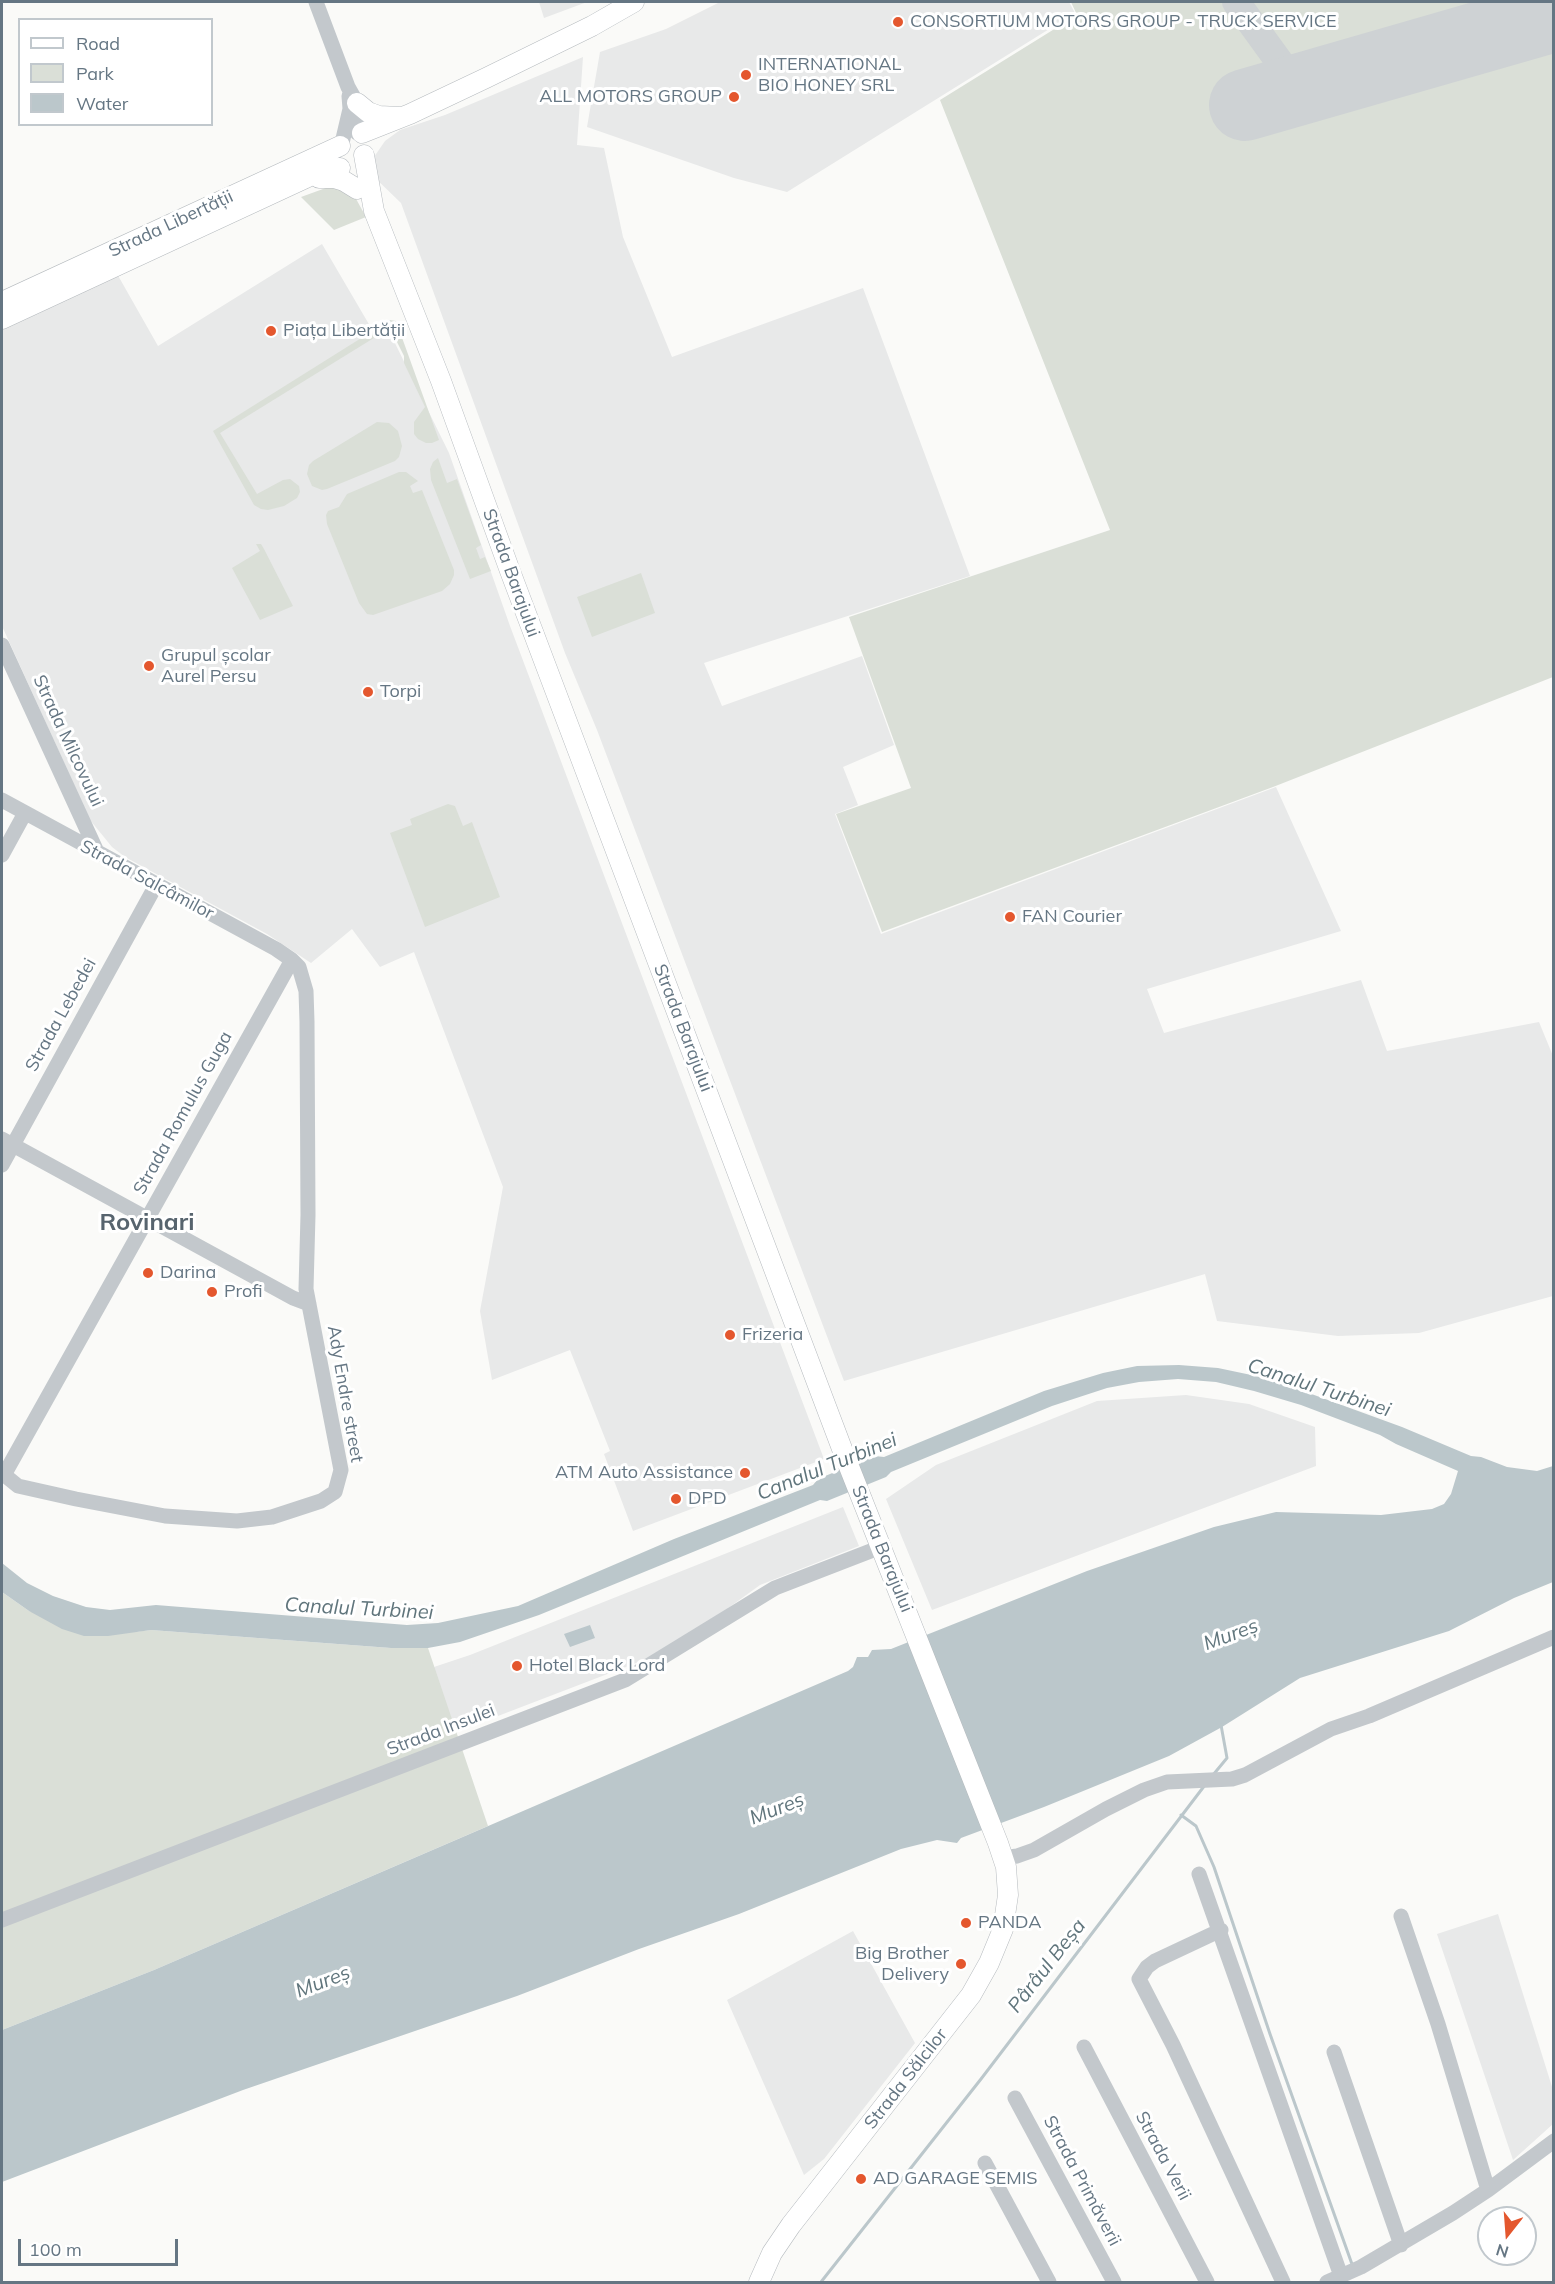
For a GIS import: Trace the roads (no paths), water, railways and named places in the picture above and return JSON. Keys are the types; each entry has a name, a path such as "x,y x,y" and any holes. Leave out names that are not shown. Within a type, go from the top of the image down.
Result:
{"main road":[{"name":"Strada Libertății","path":"2,302 355,143 407,115 592,26 634,2"},
{"path":"353,95 368,112 379,116 407,115"},
{"path":"342,169 335,158 355,143"},
{"name":"Strada Barajului","path":"355,143 374,211 441,381 510,571 845,1456 1001,1850"},
{"name":"Strada Libertății","path":"2,319 321,171 342,169"},
{"name":"Strada Barajului","path":"342,169 374,211"},
{"path":"290,185 321,178 333,178 344,181 357,189"},
{"name":"Strada Sălcilor","path":"759,2283 772,2253 791,2225 971,1995 989,1963 1003,1929 1008,1895 1001,1850"}],"street":[{"path":"316,2 353,95 360,121 355,143"},
{"name":"Strada Milcovului","path":"2,645 98,854"},
{"name":"Strada Salcâmilor","path":"2,800 292,960"},
{"path":"2,855 25,813"},
{"name":"Strada Lebedei","path":"2,1165 7,1142 156,885"},
{"name":"Strada Romulus Guga","path":"3,1474 292,960"},
{"name":"Ady Endre street","path":"3,1474 24,1488 141,1512 188,1519 255,1520 325,1499 335,1492 341,1470 309,1304 306,1275 308,1215 306,991 299,967 292,960"},
{"path":"7,1142 293,1298 309,1304"},
{"name":"Strada Insulei","path":"2,1920 625,1680 775,1588 881,1546"},
{"path":"1001,1850 1017,1856 1034,1850 1106,1809 1144,1790 1167,1782 1232,1779 1245,1775 1331,1729 1369,1716 1554,1637"},
{"path":"1199,1874 1344,2275 1401,2245 1488,2190 1554,2141"},
{"path":"1401,1916 1438,2024 1488,2190"},
{"path":"1221,1930 1155,1961 1147,1966 1139,1979 1173,2045 1283,2283"},
{"name":"Strada Verii","path":"1084,2047 1207,2283"},
{"path":"1334,2052 1401,2245"},
{"name":"Strada Primăverii","path":"1015,2098 1114,2283"},
{"path":"985,2163 1049,2283"}],"water":[{"name":"Mureș","path":"1179,1365 1218,1368 1256,1376 1306,1392 1402,1427 1471,1456 1481,1457 1507,1467 1537,1471 1553,1466 1553,1582 1514,1598 1449,1631 1300,1678 1222,1727 1169,1756 961,1838 957,1843 937,1840 901,1849 739,1914 639,1949 517,1996 243,2090 2,2182 2,2030 154,1970 848,1671 853,1667 857,1657 868,1657 872,1650 891,1649 1087,1571 1214,1527 1276,1512 1381,1515 1432,1509 1444,1504 1451,1494 1458,1471 1380,1435 1301,1405 1254,1391 1216,1382 1178,1379 1139,1382 1107,1388 1052,1406 891,1472 886,1477 827,1501 820,1500 539,1615 460,1642 428,1648 391,1648 151,1630 108,1636 84,1636 62,1629 29,1611 2,1592 2,1563 27,1583 53,1596 86,1607 110,1610 156,1605 407,1625 438,1623 518,1606 674,1539 813,1485 818,1479 842,1469 875,1456 884,1457 1044,1391 1103,1373 1137,1366"},
{"path":"590,1625 595,1638 570,1647 564,1634"}],"waterway":[{"name":"Pârâul Beșa","path":"1213,1775 1227,1758 1221,1725"},
{"name":"Pârâul Beșa","path":"821,2282 981,2079 1205,1785"},
{"path":"1181,1815 1196,1826 1214,1867 1270,2034 1353,2267"}],"place":[{"name":"CONSORTIUM MOTORS GROUP - TRUCK SERVICE","path":"898,22"},
{"name":"INTERNATIONAL BIO HONEY SRL","path":"746,75"},
{"name":"ALL MOTORS GROUP","path":"734,97"},
{"name":"Piața Libertății","path":"271,331"},
{"name":"Grupul școlar Aurel Persu","path":"149,666"},
{"name":"Torpi","path":"368,692"},
{"name":"FAN Courier","path":"1010,917"},
{"name":"Darina","path":"148,1273"},
{"name":"Profi","path":"212,1292"},
{"name":"Frizeria","path":"730,1335"},
{"name":"ATM Auto Assistance","path":"745,1473"},
{"name":"DPD","path":"676,1499"},
{"name":"Hotel Black Lord","path":"517,1666"},
{"name":"PANDA","path":"966,1923"},
{"name":"Big Brother Delivery","path":"961,1964"},
{"name":"AD GARAGE SEMIS","path":"861,2179"}],"district":[{"name":"Rovinari","path":"147,1223"}],"water label":[{"name":"Canalul Turbinei","path":"1319,1388"},
{"name":"Canalul Turbinei","path":"827,1467"},
{"name":"Canalul Turbinei","path":"359,1609"}]}
